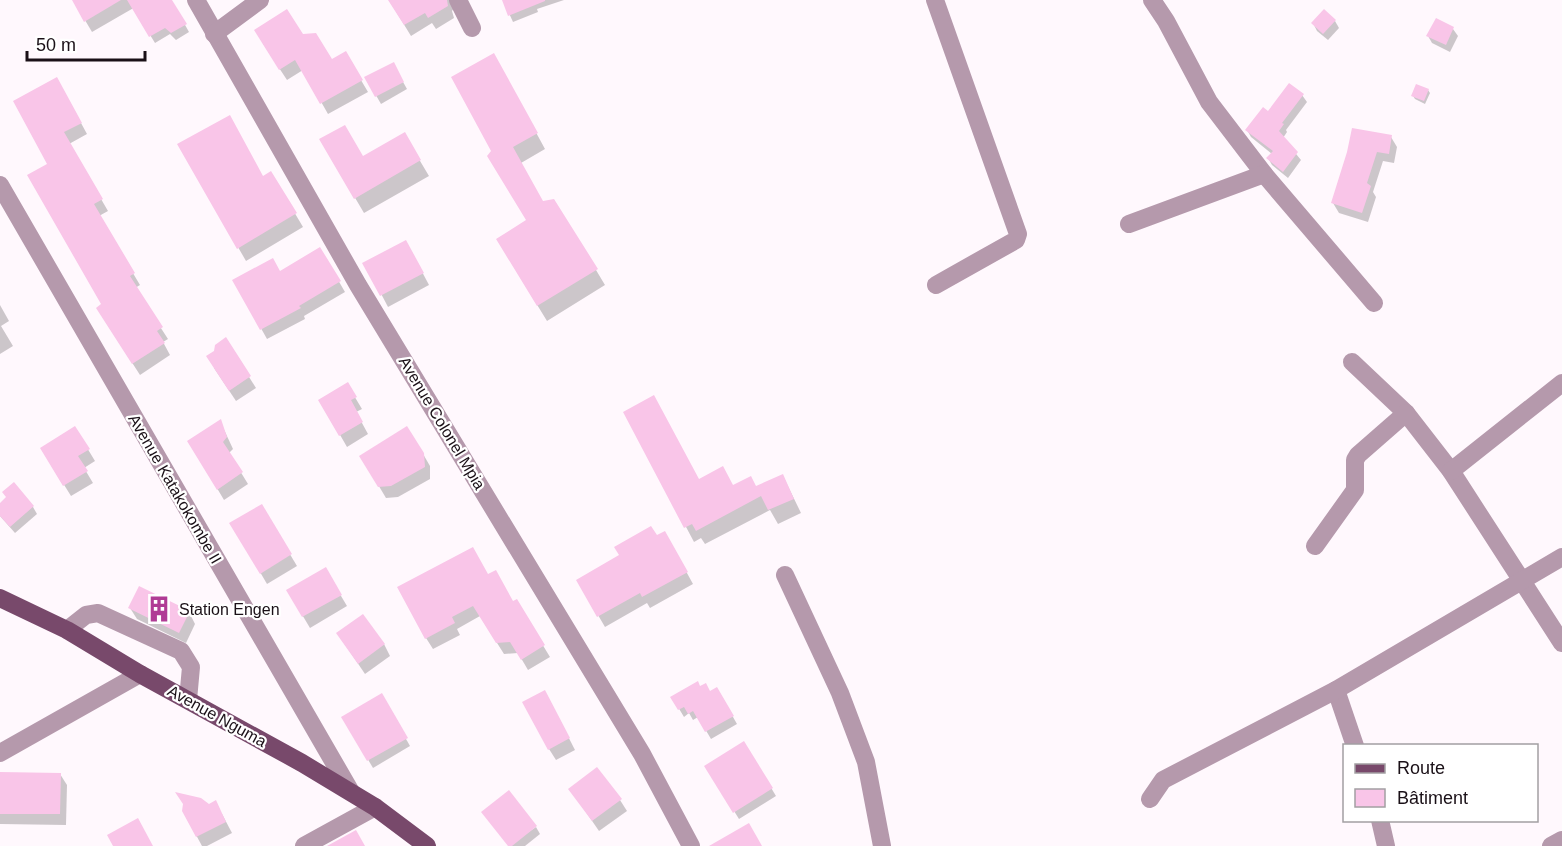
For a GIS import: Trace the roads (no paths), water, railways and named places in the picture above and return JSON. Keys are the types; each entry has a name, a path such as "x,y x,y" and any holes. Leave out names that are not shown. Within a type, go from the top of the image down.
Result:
{"main road":[{"name":"Avenue Nguma","path":"0,598 67,630 140,674 302,763 375,807 427,846"}],"street":[{"name":"Avenue Colonel Mpia","path":"196,0 358,285 642,754 691,846"},
{"path":"214,34 260,0"},
{"path":"458,0 472,28"},
{"path":"935,0 1018,234 1016,240 936,285"},
{"path":"1152,0 1166,21 1209,102 1264,174 1374,303"},
{"path":"1129,224 1264,174"},
{"name":"Avenue Katakokombe II","path":"0,185 351,792"},
{"path":"1352,362 1406,413 1451,471 1481,514 1562,643"},
{"path":"1451,471 1562,383"},
{"path":"1315,546 1355,490 1355,460 1406,413"},
{"path":"1150,799 1164,780 1336,690 1562,557"},
{"path":"785,575 840,693 866,762 882,846"},
{"path":"67,630 86,615 98,613 181,651 191,668 188,700"},
{"path":"0,753 140,674"},
{"path":"1336,690 1354,744"},
{"path":"304,846 375,807"},
{"path":"1380,822 1386,846"},
{"path":"1551,846 1562,840"}],"place":[{"name":"Station Engen","path":"159,609"}]}
